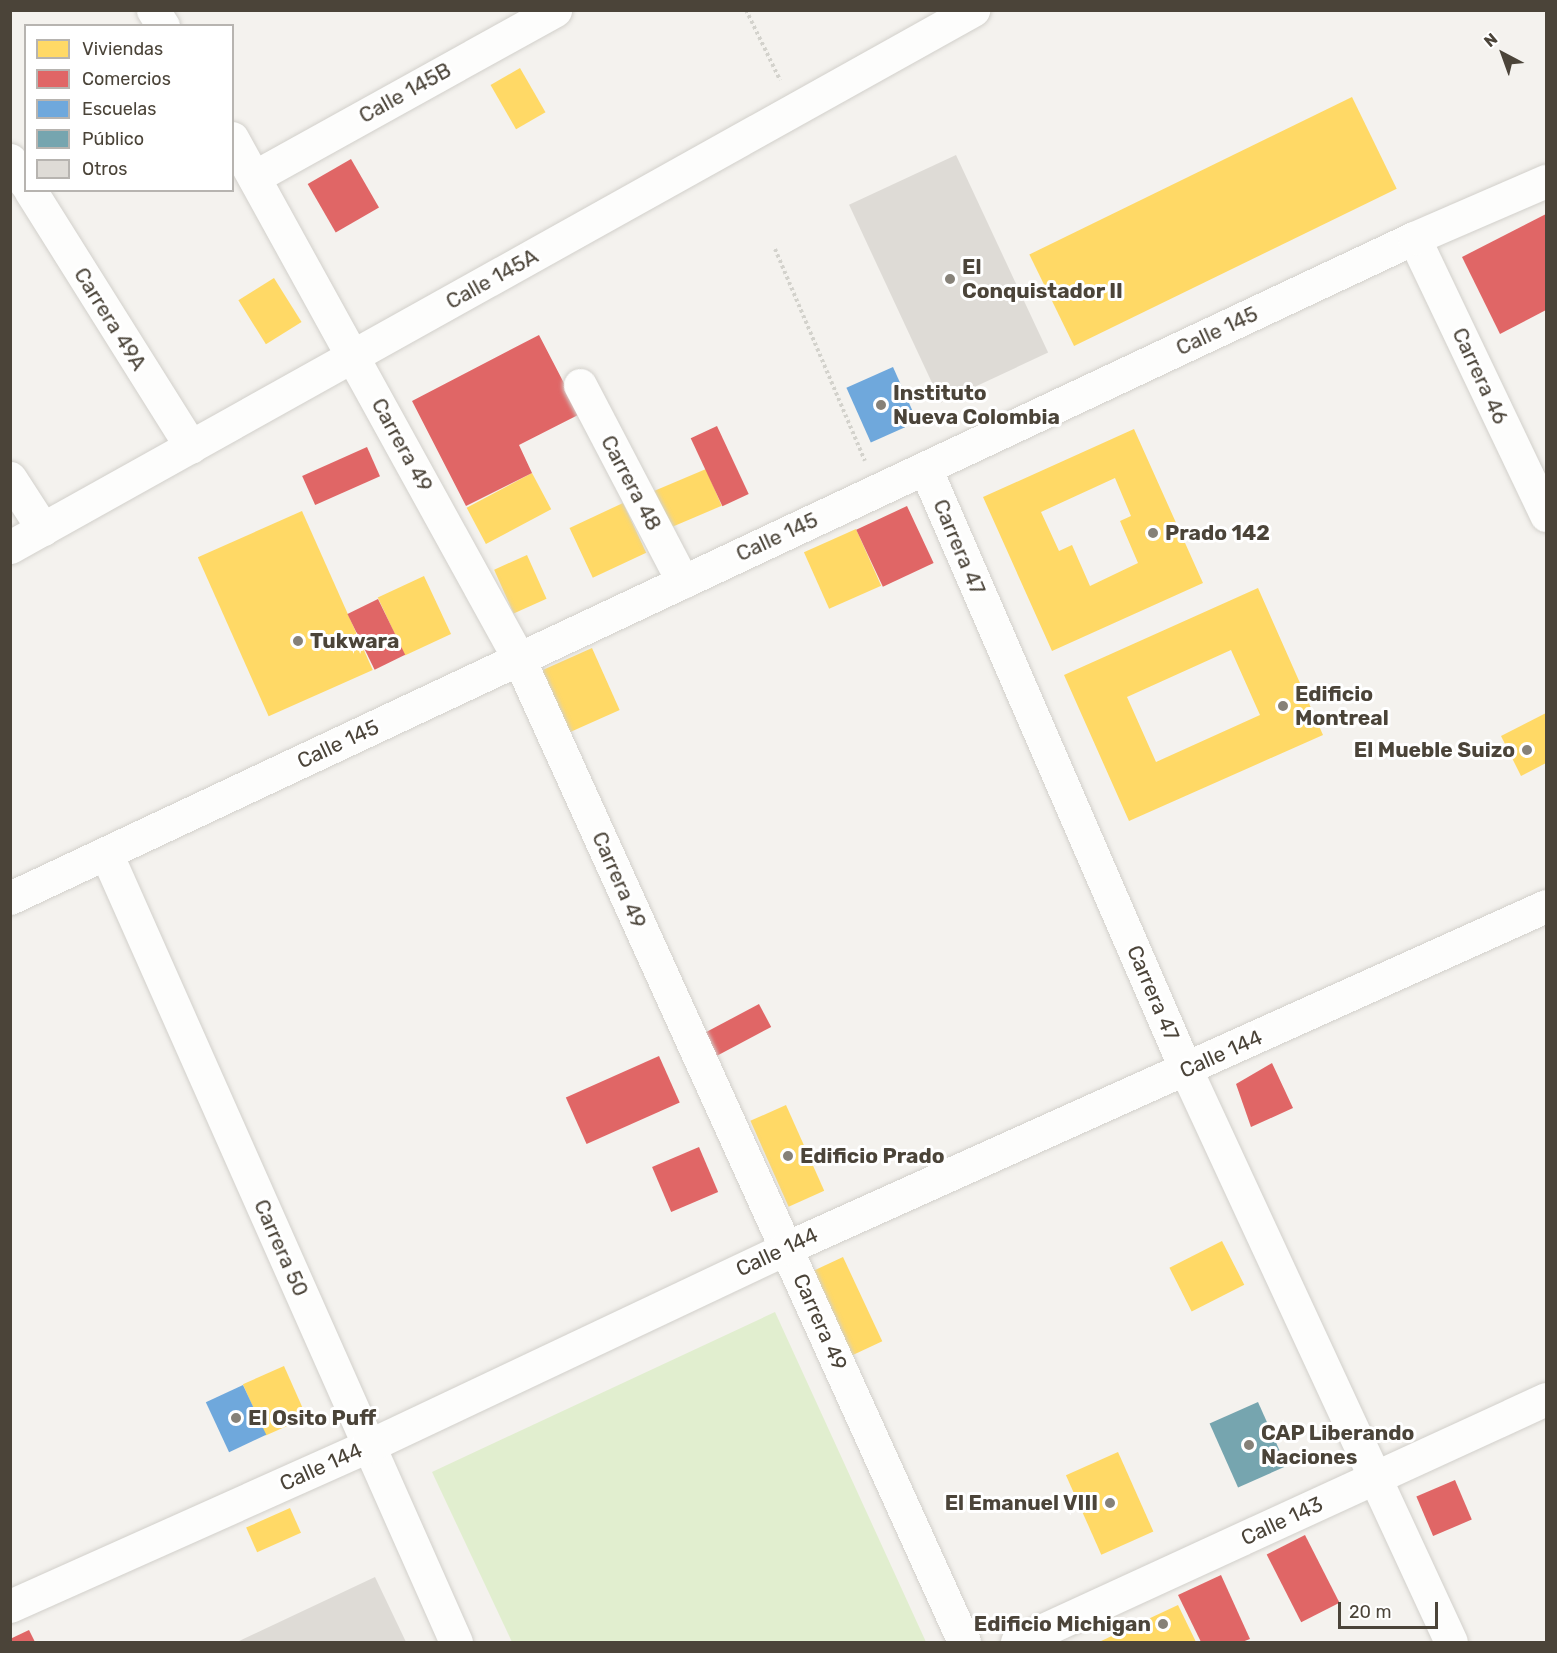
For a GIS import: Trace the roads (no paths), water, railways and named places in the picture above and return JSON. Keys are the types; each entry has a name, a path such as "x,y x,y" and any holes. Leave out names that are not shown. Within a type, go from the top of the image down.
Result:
{"street":[{"path":"153,10 162,24"},
{"name":"Calle 145A","path":"10,547 973,10"},
{"name":"Calle 145B","path":"256,176 541,14"},
{"name":"Carrera 49","path":"234,141 256,176 519,659 964,1642"},
{"path":"10,160 24,181"},
{"name":"Calle 145","path":"10,898 878,490 926,470 1414,238 1546,181"},
{"name":"Carrera 49A","path":"31,192 191,447"},
{"name":"Carrera 46","path":"1414,238 1546,515"},
{"name":"Carrera 48","path":"580,385 683,582"},
{"name":"Carrera 47","path":"926,470 1186,1070 1451,1642"},
{"path":"10,478 43,529"},
{"name":"Carrera 50","path":"106,853 456,1642"},
{"name":"Calle 144","path":"10,1606 368,1446 786,1248 1186,1070 1546,906"},
{"name":"Calle 143","path":"1017,1642 1546,1399"}],"place":[{"name":"El Conquistador II","path":"950,279"},
{"name":"Instituto Nueva Colombia","path":"881,405"},
{"name":"Prado 142","path":"1153,533"},
{"name":"Tukwara","path":"298,641"},
{"name":"Edificio Montreal","path":"1283,706"},
{"name":"El Mueble Suizo","path":"1527,750"},
{"name":"Edificio Prado","path":"788,1156"},
{"name":"El Osito Puff","path":"236,1418"},
{"name":"CAP Liberando Naciones","path":"1249,1445"},
{"name":"El Emanuel VIII","path":"1110,1503"},
{"name":"Edificio Michigan","path":"1163,1624"}]}
